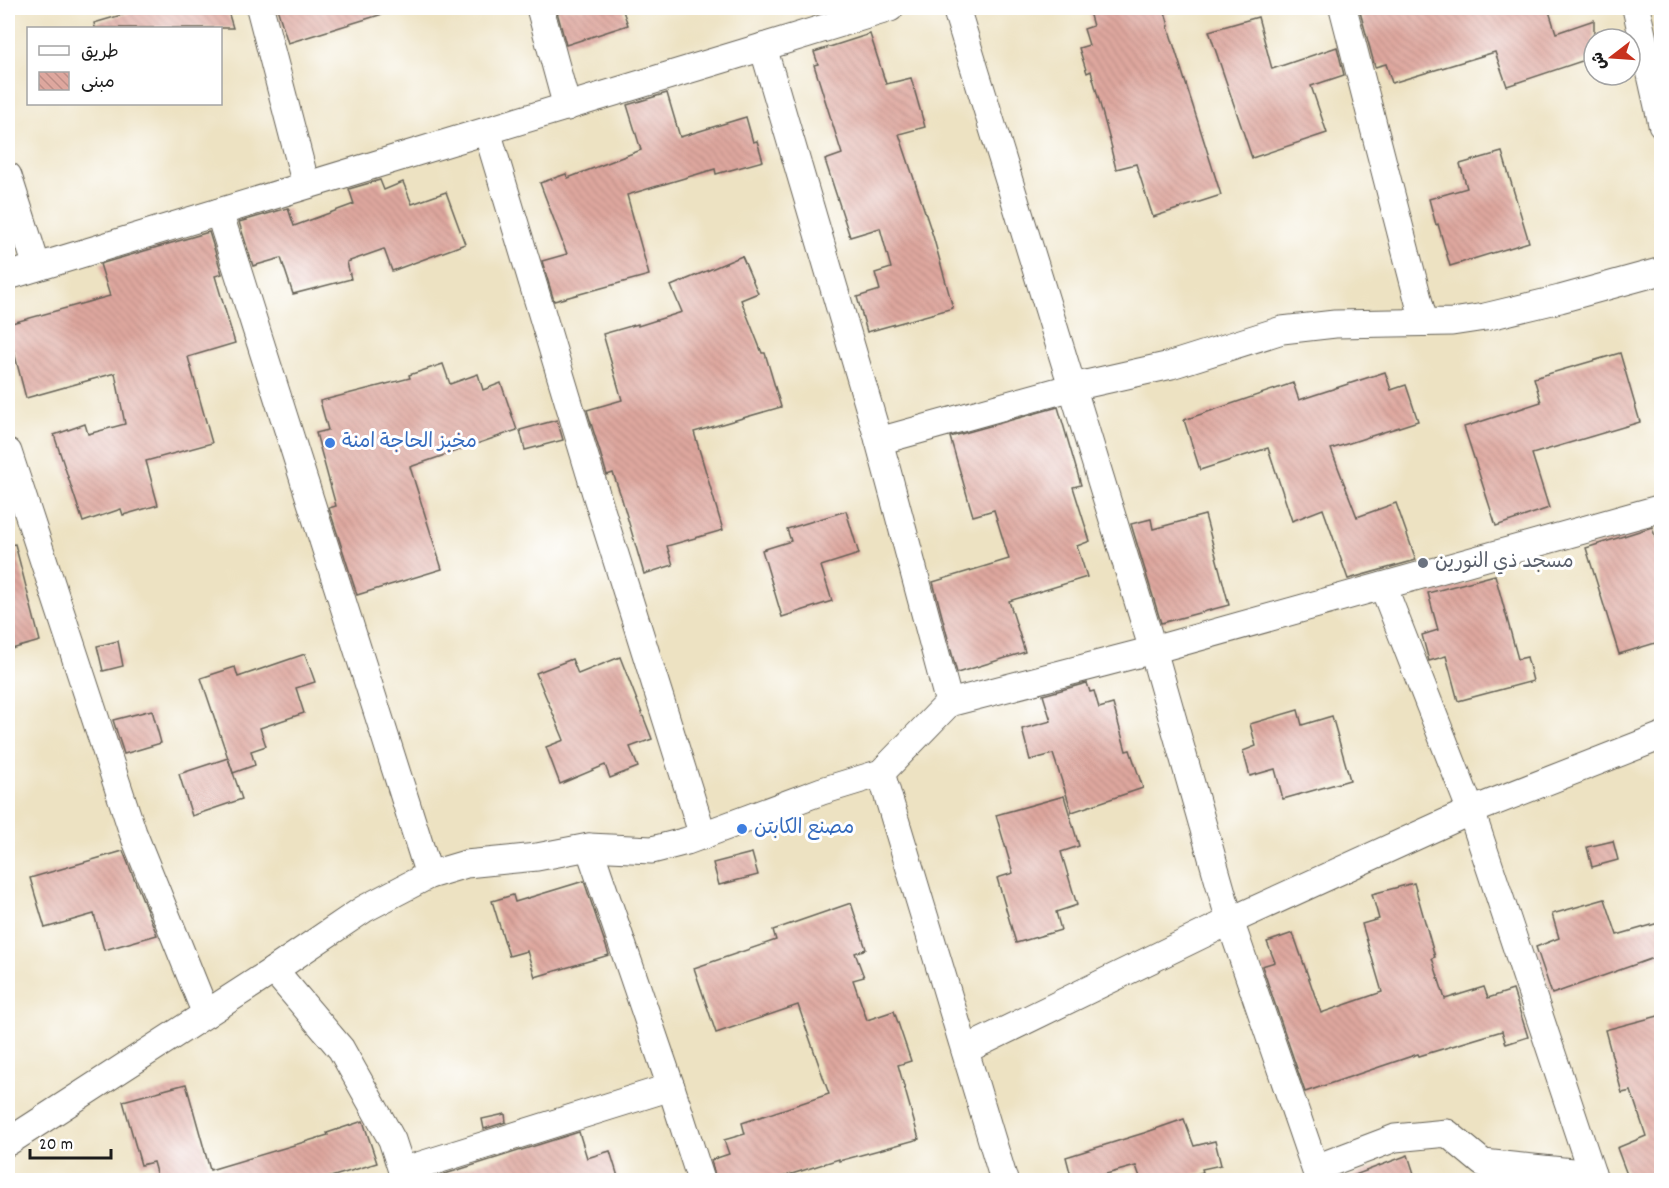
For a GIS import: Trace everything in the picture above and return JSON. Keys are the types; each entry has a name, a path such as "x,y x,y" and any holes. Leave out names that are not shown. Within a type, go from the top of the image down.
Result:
{"street":[{"path":"260,8 306,185"},
{"path":"540,8 567,107"},
{"path":"8,276 763,48 850,14 890,8"},
{"path":"956,8 1152,650 1230,921 1317,1174 1395,1138 1447,1134 1483,1163 1593,1177 1472,811 1383,586"},
{"path":"1343,8 1424,322"},
{"path":"1636,8 1662,124"},
{"path":"763,48 879,441 949,703"},
{"path":"487,131 597,497 703,836"},
{"path":"8,176 37,267"},
{"path":"219,212 429,875"},
{"path":"879,441 1073,387 1171,366 1282,330 1335,324 1452,322 1485,317 1662,271"},
{"path":"8,452 133,833 206,1014"},
{"path":"8,1142 364,909 429,875 465,864 537,857 589,847 652,850 703,836 822,791 881,773 949,703 1152,650 1662,508"},
{"path":"965,1050 1230,921 1472,811 1662,736"},
{"path":"881,773 1004,1180"},
{"path":"589,847 701,1180"},
{"path":"274,970 341,1049 392,1140 403,1176 671,1087"}],"building":[{"path":"145,8 227,8 233,28 95,27 94,23"},
{"path":"277,8 385,8 386,13 288,43"},
{"path":"556,8 622,8 628,25 566,45"},
{"path":"1105,8 1164,8 1221,195 1153,217 1136,164 1116,169 1091,71 1087,73 1079,48 1089,45 1084,29 1093,26 1089,12"},
{"path":"1359,8 1548,8 1556,33 1594,20 1594,27 1582,27 1582,61 1507,86 1495,52 1392,83 1386,64 1375,67"},
{"path":"1258,17 1272,69 1337,47 1344,75 1311,86 1327,133 1252,158 1209,31"},
{"path":"870,34 886,84 911,78 925,127 899,134 933,236 953,308 867,332 857,297 880,290 875,273 891,268 880,228 850,237 825,160 842,154 814,65 818,64 814,52"},
{"path":"667,93 680,137 746,117 753,142 757,141 763,161 716,174 715,169 627,195 649,275 554,301 542,261 567,254 540,183 566,174 568,178 641,150 627,105"},
{"path":"1502,152 1529,242 1450,266 1429,199 1467,188 1460,164"},
{"path":"380,180 384,190 403,182 412,204 446,192 465,244 392,271 384,249 347,262 351,279 293,294 281,258 253,266 239,222 288,208 294,226 354,204 349,189"},
{"path":"209,232 222,274 215,276 235,343 188,357 212,443 146,461 158,505 123,515 121,509 83,522 54,435 85,424 88,434 125,424 115,373 26,398 8,324 110,296 100,264"},
{"path":"742,256 758,293 741,300 762,353 765,353 781,407 694,432 723,530 667,546 673,565 644,574 621,496 613,473 607,475 587,410 622,400 603,334 682,312 671,286"},
{"path":"1620,353 1640,422 1532,454 1549,508 1496,526 1464,427 1541,402 1534,378"},
{"path":"443,364 450,384 478,374 483,390 501,383 517,430 410,467 442,569 357,595 329,508 336,506 316,433 328,430 320,401 410,378 409,375"},
{"path":"1385,372 1391,390 1406,385 1418,421 1331,449 1357,517 1396,503 1416,560 1348,579 1323,509 1292,521 1268,448 1200,470 1184,420 1293,383 1299,400"},
{"path":"1058,407 1081,485 1073,487 1090,541 1077,546 1087,577 1009,601 1025,652 957,673 933,582 1009,559 994,510 973,516 950,437"},
{"path":"557,420 563,440 525,450 520,430"},
{"path":"846,511 859,554 821,566 832,601 782,617 762,550 791,541 787,529"},
{"path":"1205,515 1229,605 1161,623 1131,524 1151,519 1153,529"},
{"path":"1652,527 1662,558 1662,641 1619,654 1586,548"},
{"path":"15,544 40,641 8,650 8,545"},
{"path":"1495,575 1518,659 1527,657 1533,681 1458,701 1446,656 1429,661 1422,635 1438,630 1428,593"},
{"path":"118,641 123,666 103,671 97,646"},
{"path":"305,654 315,682 296,688 304,713 260,728 266,746 251,751 255,765 233,773 201,678 235,667 238,677"},
{"path":"620,657 652,739 630,747 638,767 610,778 605,765 560,784 546,747 564,740 536,673 572,659 578,674"},
{"path":"1087,683 1090,692 1094,691 1099,708 1113,704 1126,751 1130,750 1143,788 1072,812 1053,754 1030,760 1022,729 1051,721 1043,695"},
{"path":"152,710 161,743 124,754 113,720"},
{"path":"1298,710 1302,725 1332,716 1350,780 1283,799 1275,769 1250,776 1243,751 1256,746 1250,724"},
{"path":"228,758 242,799 192,816 179,774"},
{"path":"1064,796 1079,846 1061,852 1077,905 1056,912 1061,930 1016,943 997,878 1013,873 996,815"},
{"path":"1613,841 1618,860 1592,867 1587,847"},
{"path":"123,851 157,935 104,950 94,914 45,928 30,878"},
{"path":"752,853 758,875 719,885 713,863"},
{"path":"584,881 609,955 535,977 527,951 509,956 492,901 513,895 515,902"},
{"path":"1414,883 1435,957 1432,958 1445,999 1484,987 1488,998 1513,990 1528,1037 1506,1044 1502,1031 1419,1056 1418,1054 1305,1092 1262,966 1275,962 1267,942 1293,933 1321,1013 1382,992 1362,924 1379,919 1372,894"},
{"path":"1605,899 1617,935 1662,922 1662,955 1552,994 1536,947 1559,938 1552,914"},
{"path":"851,903 866,949 855,953 864,977 853,980 867,1020 894,1011 911,1061 898,1065 919,1139 839,1161 839,1159 773,1180 716,1180 711,1160 729,1154 724,1140 745,1134 742,1123 829,1094 798,1005 716,1033 694,968 776,940 773,930"},
{"path":"1662,1015 1662,1180 1629,1180 1617,1148 1646,1136 1631,1091 1622,1093 1605,1030"},
{"path":"186,1084 210,1170 328,1135 327,1133 363,1121 377,1163 321,1180 158,1180 153,1162 141,1165 123,1101"},
{"path":"505,1114 506,1122 484,1129 482,1119"},
{"path":"1184,1119 1194,1146 1215,1141 1221,1165 1202,1169 1203,1172 1177,1180 1141,1180 1136,1166 1084,1180 1072,1180 1066,1157"},
{"path":"579,1132 587,1158 610,1151 619,1180 426,1180"},
{"path":"1408,1155 1416,1180 1347,1180 1347,1178"}],"place":[{"name":"مخبز الحاجة امنة","path":"330,443"},
{"name":"مسجد ذي النورين","path":"1423,563"},
{"name":"مصنع الكابتن","path":"742,829"}]}
